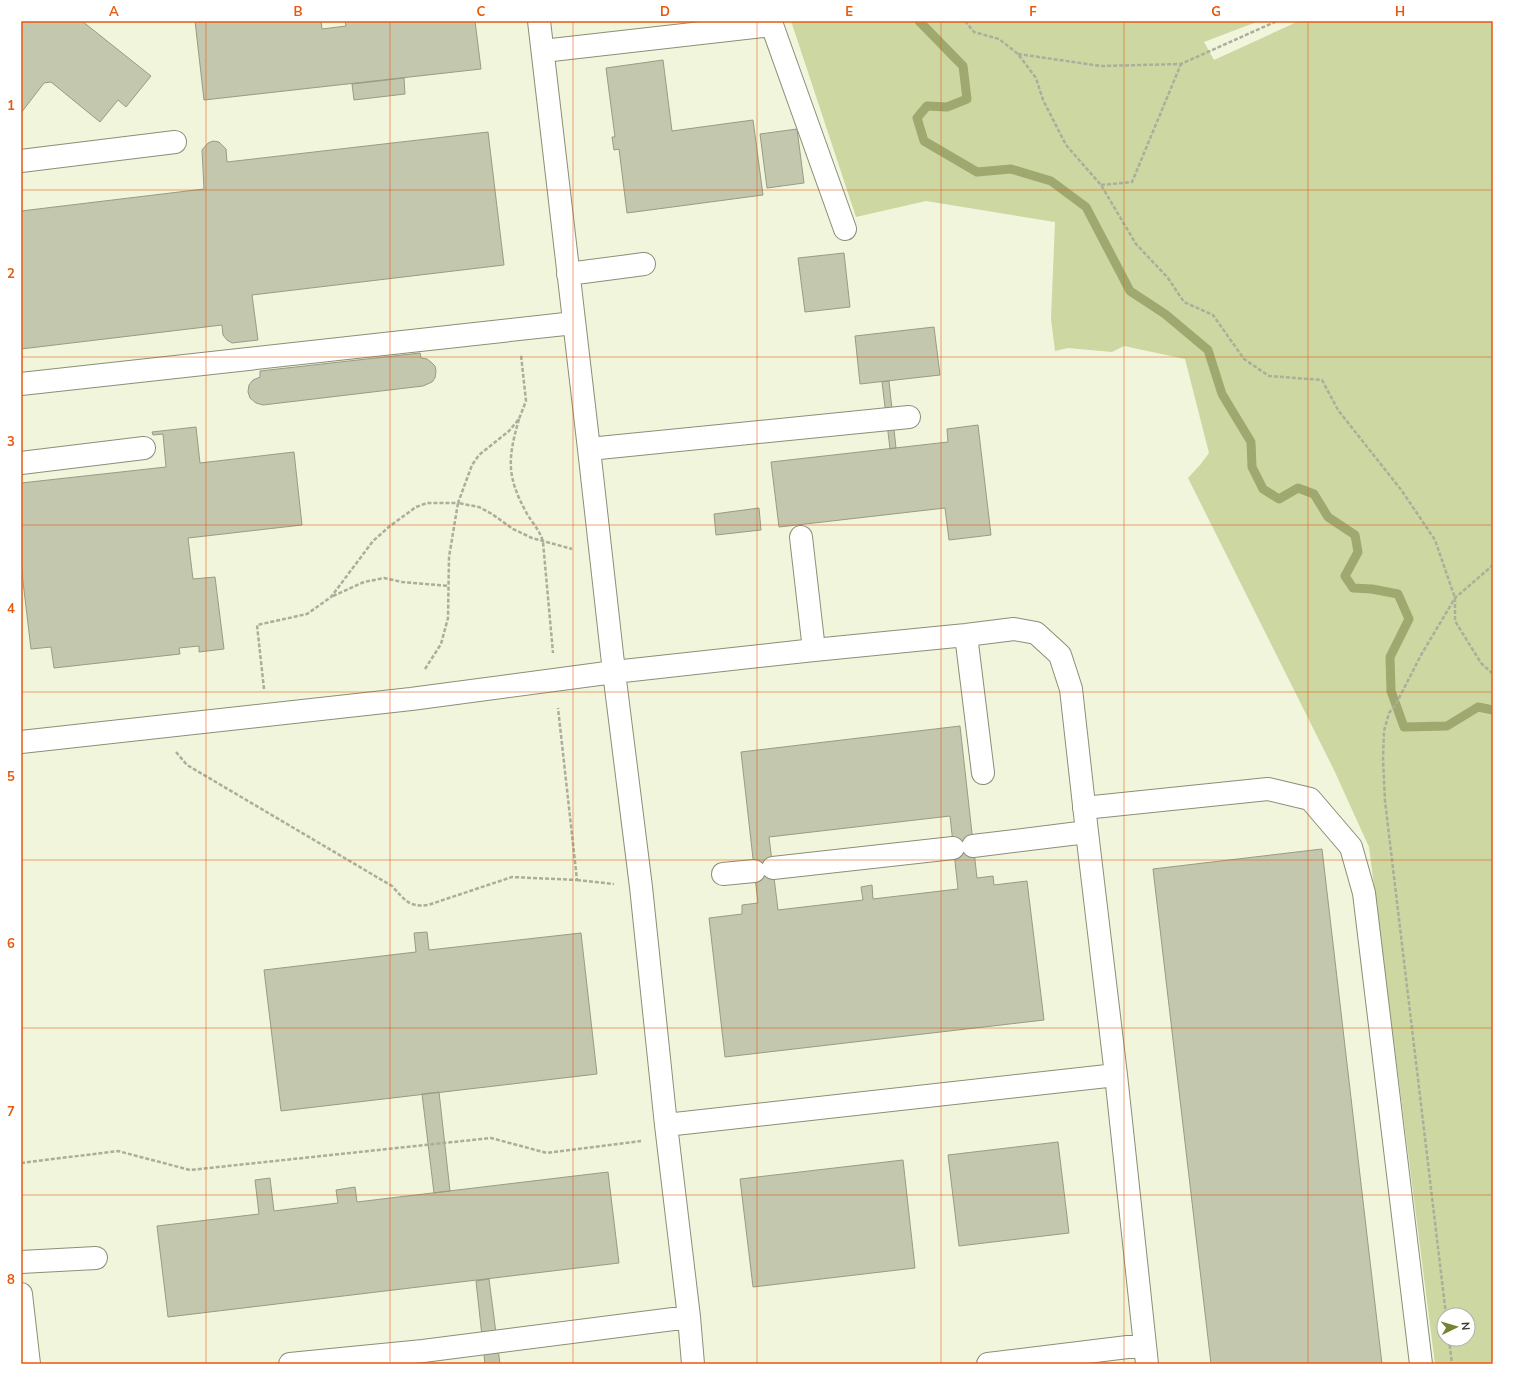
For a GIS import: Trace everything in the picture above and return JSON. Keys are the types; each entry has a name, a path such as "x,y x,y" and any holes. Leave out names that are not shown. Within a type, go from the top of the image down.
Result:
{"lane":[{"path":"539,21 614,672 641,887 666,1131 689,1317 693,1364"},
{"path":"543,51 772,25 845,229"},
{"path":"21,161 174,142"},
{"path":"568,274 644,264"},
{"path":"21,384 574,323"},
{"path":"589,449 909,417"},
{"path":"21,463 144,448"},
{"path":"801,537 814,650"},
{"path":"21,742 411,699 614,672 814,650 1014,629 1036,633 1060,655 1071,689 1116,1075 1146,1355 988,1364"},
{"path":"966,635 983,773"},
{"path":"1084,808 1268,789 1310,799 1352,847 1364,893 1421,1364"},
{"path":"723,874 1087,832"},
{"path":"666,1131 1116,1075"},
{"path":"21,1262 96,1258"},
{"path":"21,1294 29,1364"},
{"path":"290,1364 424,1357 689,1317"}],"path":[{"path":"965,21 974,32 999,39 1018,54 1036,78 1043,100 1066,145 1101,185 1136,244 1168,278 1184,302 1213,315 1244,359 1269,376 1322,380 1338,410 1402,491 1435,540 1455,598 1455,621 1481,663 1493,674"},
{"path":"1018,54 1101,66 1181,64 1277,21"},
{"path":"1101,185 1132,182 1181,64"},
{"path":"518,329 526,401 512,443 511,478 516,492 524,508 541,534 543,542 555,680 576,880"},
{"path":"411,699 424,670 441,644 448,618 448,557 458,503 472,465 479,455 509,431 519,419"},
{"path":"331,597 373,541 390,526 416,507 427,503 458,503 479,507 513,529 543,542 577,550 600,548"},
{"path":"1445,1307 1385,801 1383,759 1384,731 1389,713 1396,704 1421,655 1455,598 1493,565"},
{"path":"268,715 257,625 307,614 331,597 364,582 384,578 402,582 448,586"},
{"path":"155,727 187,765 392,886 406,901 419,906 428,905 512,877 576,880 641,887"},
{"path":"21,1163 118,1151 190,1170 491,1138 547,1153 666,1131"},
{"path":"1450,1347 1452,1364"}],"green space":[{"path":"791,21 1259,21 1204,42 1214,60 1299,21 1493,21 1493,1364 1435,1364 1369,847 1334,770 1188,478 1209,453 1185,359 1124,346 1112,352 1068,348 1055,351 1051,319 1055,222 926,201 856,217"}],"building":[{"path":"21,21 82,21 151,76 126,107 118,100 100,122 51,82 44,83 21,113"},
{"path":"195,21 321,21 322,29 346,26 345,21 475,21 481,69 204,100"},
{"path":"663,60 672,131 753,120 763,195 627,213 619,149 614,150 612,137 615,137 606,68"},
{"path":"404,78 405,94 354,100 352,84"},
{"path":"797,129 804,183 767,188 760,134"},
{"path":"488,132 504,265 252,295 258,340 232,343 223,335 222,325 21,349 21,211 204,189 202,150 208,143 213,141 219,142 226,149 227,162"},
{"path":"844,253 850,307 805,312 798,258"},
{"path":"934,327 940,375 860,384 855,336"},
{"path":"420,353 421,358 427,359 435,366 436,371 435,378 432,382 423,386 263,405 256,403 250,398 248,392 249,385 253,380 260,377 260,371"},
{"path":"889,381 896,448 890,449 882,382"},
{"path":"978,425 991,535 949,540 945,508 779,527 771,462 948,442 947,429"},
{"path":"196,427 200,463 294,452 302,525 188,538 193,579 215,577 224,649 199,652 199,646 179,648 180,654 54,668 51,647 31,649 21,565 21,483 166,467 163,434 153,435 152,432"},
{"path":"759,508 761,530 716,535 714,514"},
{"path":"960,726 977,878 993,876 994,885 1027,881 1044,1020 725,1057 709,918 742,914 742,905 758,903 741,752","holes":["950,816 958,889 873,899 872,885 861,887 863,900 778,910 769,837"]},
{"path":"1322,849 1382,1364 1211,1364 1153,869"},
{"path":"427,932 429,950 581,933 597,1074 281,1111 264,970 416,952 414,933"},
{"path":"439,1092 450,1191 434,1193 422,1094"},
{"path":"1058,1142 1069,1233 959,1246 948,1155"},
{"path":"903,1160 915,1268 753,1287 740,1179"},
{"path":"608,1172 619,1263 168,1317 157,1226 259,1214 255,1180 270,1178 274,1211 338,1203 336,1190 355,1187 357,1202"},
{"path":"489,1279 500,1364 485,1364 476,1281"}],"waterway":[{"path":"919,21 963,66 967,99 947,107 927,106 917,118 924,141 977,172 1011,169 1051,181 1086,207 1130,291 1165,314 1208,350 1222,394 1251,442 1252,467 1263,489 1279,499 1298,488 1314,494 1328,517 1355,535 1358,552 1345,576 1353,588 1372,589 1398,594 1409,619 1390,657 1391,691 1404,727 1447,726 1478,707 1493,710"}]}
